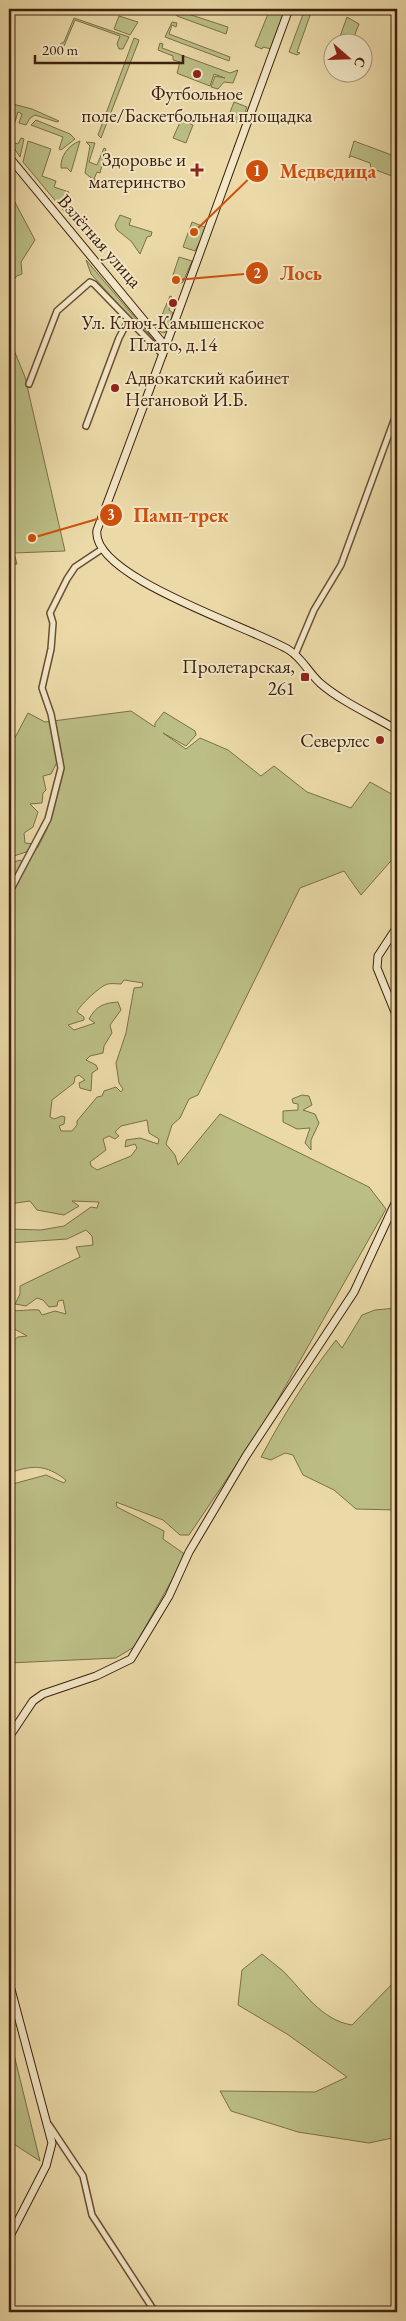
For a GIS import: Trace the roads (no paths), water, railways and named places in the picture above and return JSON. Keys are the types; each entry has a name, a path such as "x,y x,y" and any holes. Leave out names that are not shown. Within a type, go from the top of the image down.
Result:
{"street":[{"path":"289,9 172,332 97,530 97,539 102,550 116,565 135,577 295,654 329,690 397,730"},
{"name":"Взлётная улица","path":"9,156 166,347"},
{"path":"29,384 57,311 87,284 94,283 128,321 163,355"},
{"path":"86,426 119,338 128,321"},
{"path":"155,332 165,336 172,332"},
{"path":"295,654 314,610 341,565 397,412"},
{"path":"9,893 48,819 61,768 51,714 42,688 51,649 53,623 50,613 75,567 102,550"},
{"path":"397,927 378,956 377,968 397,1017"},
{"path":"9,1737 33,1701 43,1694 96,1676 131,1659 169,1596 189,1552 246,1456 354,1292 397,1199"},
{"path":"9,1982 52,2143 46,2166 9,2238"},
{"path":"46,2122 83,2176 92,2215 155,2312"}],"place":[{"name":"Футбольное поле/Баскетбольная площадка","path":"197,74"},
{"name":"Здоровье и материнство","path":"197,170"},
{"name":"Медведица","path":"194,232"},
{"name":"Лось","path":"176,280"},
{"name":"Ул. Ключ-Камышенское Плато, д.14","path":"173,303"},
{"name":"Адвокатский кабинет Негановой И.Б.","path":"115,388"},
{"name":"Памп-трек","path":"32,538"},
{"name":"Пролетарская, 261","path":"305,677"},
{"name":"Северлес","path":"380,740"}]}
